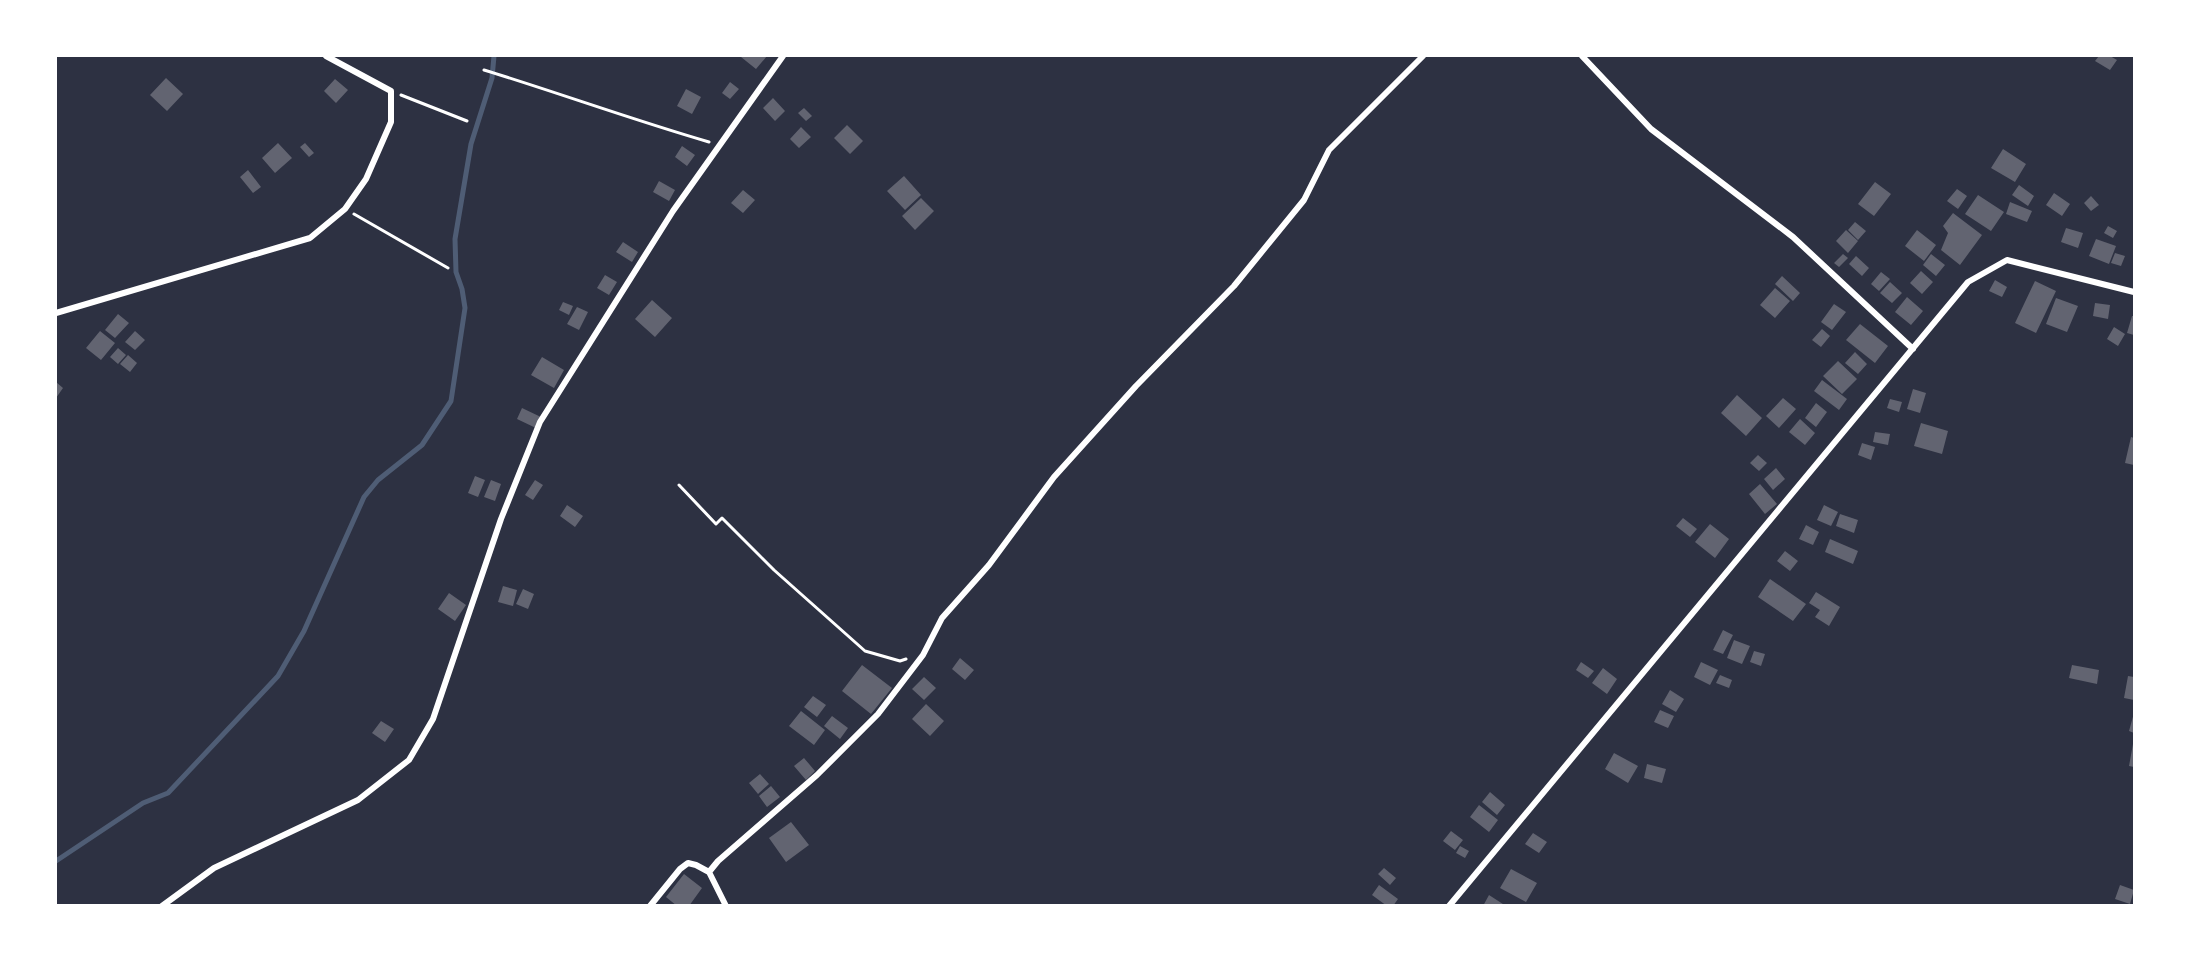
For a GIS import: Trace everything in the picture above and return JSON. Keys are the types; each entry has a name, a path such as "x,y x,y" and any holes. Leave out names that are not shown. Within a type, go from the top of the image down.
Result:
{"street":[{"path":"56,314 309,238 345,209 366,179 391,122 391,91 326,56"},
{"path":"162,906 214,868 358,800 409,760 433,719 501,519 540,422 672,211 783,56"},
{"path":"709,872 718,861 817,775 878,714 923,655 942,618 989,565 1054,477 1136,386 1234,286 1304,200 1329,150 1423,56"},
{"path":"1581,56 1651,129 1793,237 1914,349"},
{"path":"1449,906 1968,282 2007,261 2134,292"},
{"path":"650,906 688,863 709,872 726,906"}],"path":[{"path":"484,70 565,95 658,128 720,145"},
{"path":"391,91 467,121"},
{"path":"345,209 448,268"},
{"path":"679,485 716,524 722,518 774,570 865,651 900,661 923,655"}],"building":[{"path":"767,56 756,69 741,57"},
{"path":"2099,56 2110,56 2117,60 2110,70 2095,61"},
{"path":"166,78 183,94 167,111 150,95"},
{"path":"335,79 348,90 336,103 324,91"},
{"path":"730,82 739,89 730,99 722,93"},
{"path":"686,89 701,97 692,114 677,106"},
{"path":"773,98 785,111 775,121 763,108"},
{"path":"804,108 812,116 806,121 798,113"},
{"path":"847,125 863,141 850,154 834,138"},
{"path":"801,127 811,137 799,148 790,139"},
{"path":"278,143 292,158 275,173 262,158"},
{"path":"305,143 314,153 309,157 300,147"},
{"path":"682,146 695,155 687,166 675,157"},
{"path":"2003,149 2026,164 2015,182 1991,168"},
{"path":"248,170 261,187 253,193 240,177"},
{"path":"904,176 921,195 905,210 887,191"},
{"path":"659,181 675,190 669,201 653,192"},
{"path":"1875,182 1891,194 1874,216 1858,204"},
{"path":"2019,185 2034,196 2028,206 2012,195"},
{"path":"1957,189 1967,196 1958,209 1947,201"},
{"path":"743,190 755,200 743,213 731,203"},
{"path":"2054,193 2070,204 2062,216 2046,205"},
{"path":"1978,195 2004,212 1991,231 1965,214"},
{"path":"2091,196 2099,205 2091,211 2084,203"},
{"path":"921,198 934,211 915,230 902,216"},
{"path":"2010,202 2032,211 2027,222 2006,214"},
{"path":"1953,213 1982,235 1960,265 1941,250 1948,233 1943,226"},
{"path":"1855,222 1866,231 1858,240 1848,230"},
{"path":"2108,226 2117,231 2113,238 2104,233"},
{"path":"2066,228 2083,233 2078,248 2061,242"},
{"path":"1846,230 1858,241 1848,253 1836,241"},
{"path":"1917,230 1936,245 1924,261 1905,246"},
{"path":"2096,239 2116,246 2109,264 2089,256"},
{"path":"623,242 638,252 632,262 616,252"},
{"path":"2115,253 2125,256 2121,266 2111,263"},
{"path":"1843,254 1848,258 1839,267 1834,263"},
{"path":"1931,254 1945,265 1936,276 1923,265"},
{"path":"1856,256 1869,268 1862,276 1849,264"},
{"path":"1921,271 1933,282 1922,294 1910,283"},
{"path":"1881,272 1890,279 1879,291 1871,284"},
{"path":"605,275 617,282 609,295 597,288"},
{"path":"1782,276 1800,293 1793,301 1775,284"},
{"path":"1995,280 2007,287 2002,297 1989,291"},
{"path":"2035,281 2056,291 2036,333 2015,323"},
{"path":"1890,282 1902,293 1892,303 1880,293"},
{"path":"1775,288 1790,301 1775,318 1760,305"},
{"path":"1907,297 1923,311 1911,325 1895,312"},
{"path":"2056,298 2078,306 2067,332 2046,324"},
{"path":"652,300 672,318 655,337 635,319"},
{"path":"563,302 573,306 569,315 559,310"},
{"path":"2095,303 2110,305 2108,319 2093,316"},
{"path":"1834,304 1846,312 1832,330 1821,322"},
{"path":"577,307 588,312 579,330 567,324"},
{"path":"118,314 129,323 115,338 105,330"},
{"path":"2132,316 2134,316 2134,335 2127,333"},
{"path":"1860,324 1888,346 1875,363 1846,340"},
{"path":"2114,327 2125,334 2118,346 2107,339"},
{"path":"1822,329 1830,336 1821,347 1812,340"},
{"path":"100,331 115,343 101,360 86,348"},
{"path":"135,331 145,340 135,350 125,342"},
{"path":"118,348 126,355 118,364 110,357"},
{"path":"1855,352 1867,364 1858,374 1845,363"},
{"path":"128,355 137,363 130,372 120,364"},
{"path":"542,357 564,370 554,388 531,375"},
{"path":"1838,361 1857,379 1842,394 1823,376"},
{"path":"1822,380 1847,399 1839,410 1814,391"},
{"path":"56,382 63,388 56,398"},
{"path":"1913,389 1926,393 1920,413 1907,409"},
{"path":"1737,395 1762,418 1746,436 1721,413"},
{"path":"1783,398 1796,409 1779,428 1766,416"},
{"path":"1890,399 1902,402 1899,412 1887,408"},
{"path":"1816,403 1827,412 1816,427 1805,418"},
{"path":"522,408 543,418 538,429 517,419"},
{"path":"1800,419 1815,433 1805,445 1789,432"},
{"path":"1921,423 1948,431 1942,454 1914,446"},
{"path":"1875,432 1890,434 1888,445 1873,442"},
{"path":"2131,437 2134,438 2134,465 2125,463"},
{"path":"1862,443 1875,447 1871,460 1858,455"},
{"path":"1758,455 1767,463 1759,471 1750,463"},
{"path":"1776,468 1785,479 1773,490 1764,479"},
{"path":"475,476 485,480 478,497 468,493"},
{"path":"491,480 501,484 495,501 484,497"},
{"path":"535,480 543,485 533,500 525,495"},
{"path":"1760,484 1777,504 1765,514 1749,494"},
{"path":"567,505 583,516 575,527 560,516"},
{"path":"1824,505 1838,512 1831,526 1817,520"},
{"path":"1840,514 1858,520 1854,533 1836,526"},
{"path":"1683,518 1697,529 1690,537 1676,526"},
{"path":"1710,524 1729,539 1715,558 1695,542"},
{"path":"1806,525 1819,532 1813,545 1799,539"},
{"path":"1830,539 1858,551 1853,564 1825,552"},
{"path":"1785,551 1798,561 1790,571 1777,561"},
{"path":"1770,579 1806,604 1793,621 1758,597"},
{"path":"503,586 517,590 513,606 498,602"},
{"path":"523,589 534,594 528,609 516,604"},
{"path":"1816,592 1840,607 1829,626 1815,617 1820,610 1809,603"},
{"path":"449,593 466,605 455,621 438,609"},
{"path":"1723,630 1733,635 1723,654 1713,650"},
{"path":"1734,640 1750,646 1742,664 1727,658"},
{"path":"1754,651 1765,654 1761,666 1750,662"},
{"path":"960,658 974,670 965,680 952,669"},
{"path":"1581,662 1594,671 1588,678 1576,670"},
{"path":"1701,662 1718,670 1710,685 1694,677"},
{"path":"862,665 892,688 871,714 842,691"},
{"path":"2072,665 2099,670 2097,684 2069,678"},
{"path":"1603,668 1617,679 1607,694 1592,683"},
{"path":"1720,675 1732,680 1729,688 1716,683"},
{"path":"2128,676 2134,677 2134,700 2124,698"},
{"path":"924,677 936,688 924,700 912,689"},
{"path":"1670,690 1684,699 1676,712 1662,704"},
{"path":"813,696 826,705 817,717 804,707"},
{"path":"926,704 944,721 930,736 912,719"},
{"path":"1660,710 1674,716 1668,728 1654,722"},
{"path":"801,711 825,730 814,745 789,726"},
{"path":"2134,713 2134,733 2129,731"},
{"path":"832,716 848,728 840,739 824,726"},
{"path":"381,721 394,729 385,742 372,733"},
{"path":"2134,744 2134,767 2129,766"},
{"path":"1614,753 1638,766 1628,783 1605,769"},
{"path":"804,758 815,771 806,780 794,766"},
{"path":"1647,764 1666,769 1662,783 1644,778"},
{"path":"760,774 769,784 758,794 749,783"},
{"path":"771,786 780,797 767,807 759,796"},
{"path":"1490,792 1505,805 1497,815 1482,802"},
{"path":"1479,805 1498,820 1489,832 1470,817"},
{"path":"791,822 809,845 786,862 769,838"},
{"path":"1451,831 1463,840 1455,850 1443,841"},
{"path":"1533,833 1547,842 1539,853 1525,844"},
{"path":"1460,846 1469,851 1465,858 1456,853"},
{"path":"1384,868 1396,878 1390,885 1378,874"},
{"path":"1511,869 1537,883 1526,902 1500,888"},
{"path":"684,874 702,888 689,906 677,906 666,897"},
{"path":"1379,885 1398,899 1393,906 1387,906 1372,895"},
{"path":"2120,885 2134,890 2130,904 2115,899"},
{"path":"1489,895 1506,906 1483,906"}],"waterway":[{"path":"56,861 143,803 168,793 278,676 304,631 364,497 378,480 422,445 451,401 465,308 456,272 455,239 471,144 492,78 494,56"}]}
